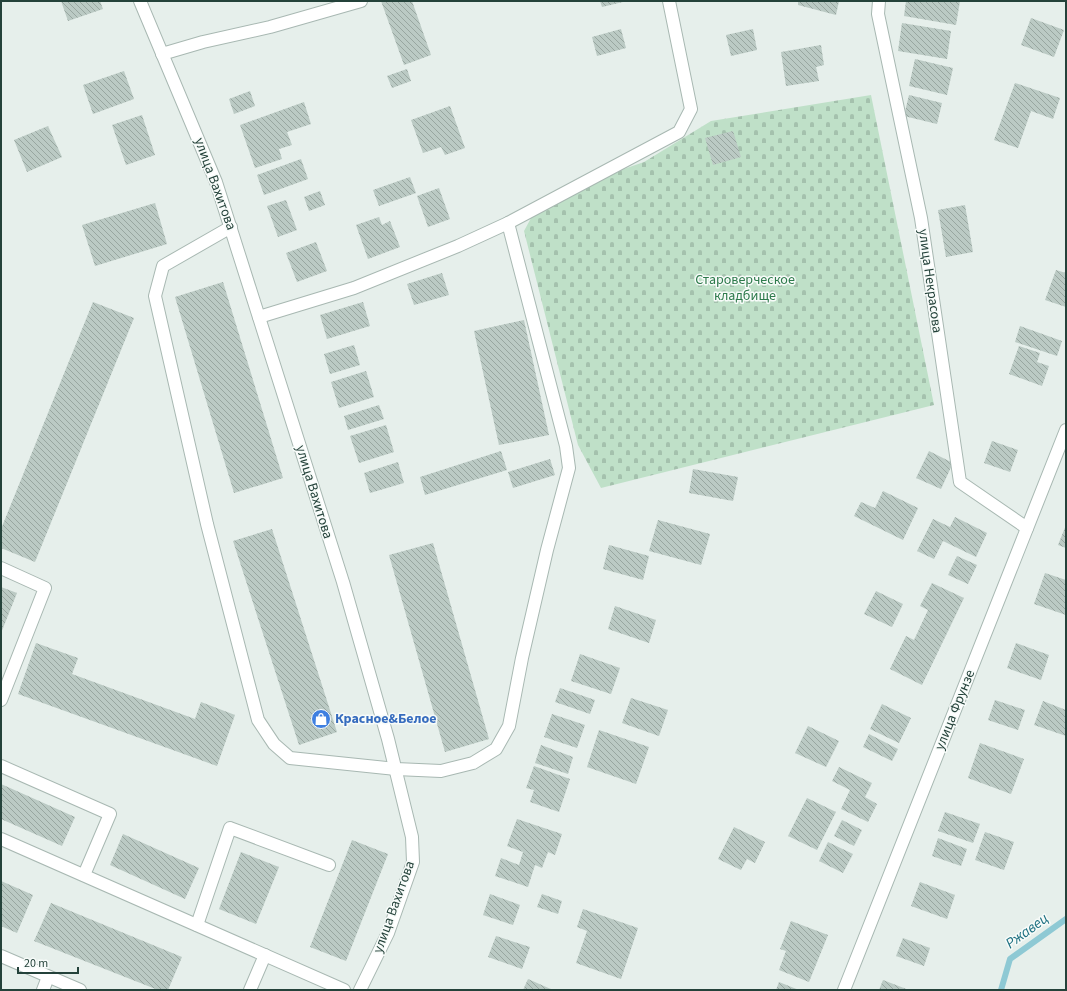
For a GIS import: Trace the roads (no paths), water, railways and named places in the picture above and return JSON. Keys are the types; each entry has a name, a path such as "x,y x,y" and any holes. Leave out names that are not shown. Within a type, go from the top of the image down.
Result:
{"street":[{"name":"улица Вахитова","path":"140,1 216,182 231,227 342,582 388,739 412,837 413,862 388,933 360,990"},
{"path":"162,54 203,42 270,27 361,1"},
{"path":"259,317 354,288 508,224 679,132 691,109 669,1"},
{"name":"улица Некрасова","path":"879,1 878,14 921,218 960,482 1027,528"},
{"path":"231,227 163,266 155,296 207,524 258,720 274,744 290,758 396,769 441,771 473,763 496,748 509,726 522,658 545,558 570,468 566,446 508,224"},
{"name":"улица Фрунзе","path":"844,990 1066,430"},
{"path":"1,568 45,588 1,700"},
{"path":"1,766 110,814 84,875"},
{"path":"197,925 230,828 329,864"},
{"path":"1,839 344,990"},
{"path":"250,990 265,955"},
{"path":"1,956 80,990"},
{"path":"43,990 48,976"}],"waterway":[{"name":"Ржавец","path":"1001,990 1010,959 1066,919"}],"place":[{"name":"Красное&Белое","path":"321,719"}],"park label":[{"name":"Староверческое кладбище","path":"745,288"}]}
